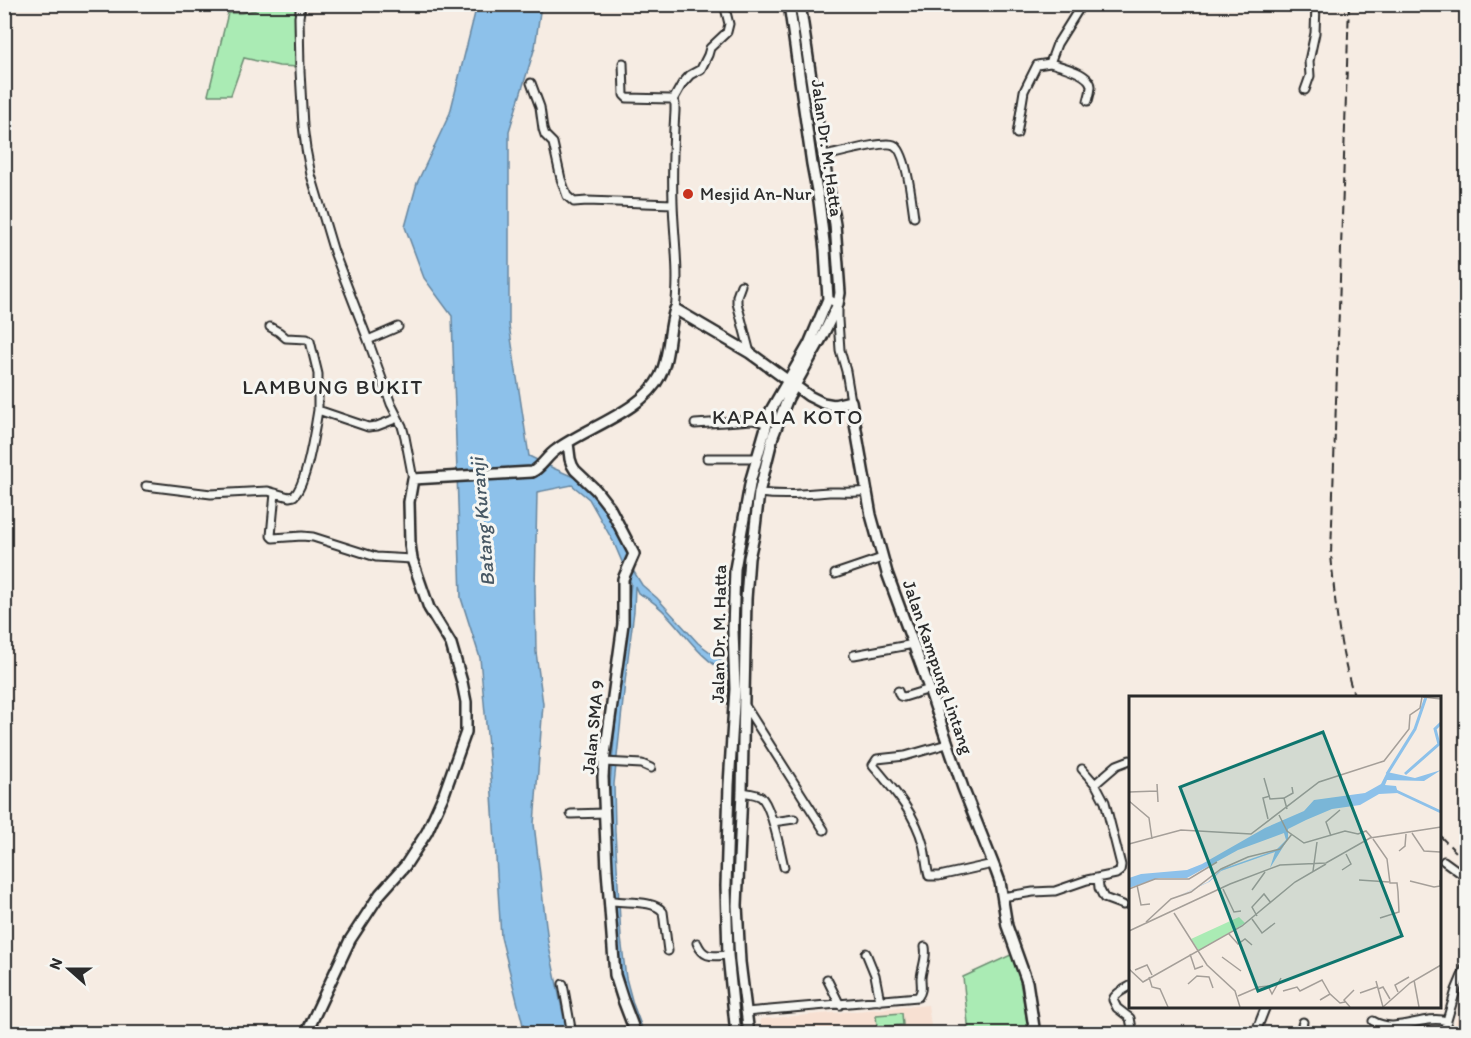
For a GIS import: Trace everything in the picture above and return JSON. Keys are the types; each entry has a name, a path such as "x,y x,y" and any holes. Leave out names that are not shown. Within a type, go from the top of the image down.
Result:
{"street":[{"path":"301,4 299,16 300,71 306,149 311,175 334,252 405,437 413,479 409,502 412,560 429,608 451,644 466,702 466,732 457,761 427,832 405,866 380,894 350,939 306,1034"},
{"path":"413,479 532,472 557,449 627,408 652,388 660,376 666,357 678,291 672,166 675,111 673,100 690,75 701,69 710,48 727,32 729,24 724,4"},
{"name":"Jalan Dr. M. Hatta","path":"746,1012 737,905 747,582 759,493 772,436 788,398 791,383 828,299 819,201 789,4"},
{"name":"Jalan Dr. M. Hatta","path":"736,1034 728,959 727,865 735,689 733,630 735,569 751,479 771,410 822,337 838,304 840,293 835,224 800,4"},
{"path":"1050,63 1057,44 1082,4"},
{"path":"1305,90 1310,76 1309,61 1315,33 1316,4"},
{"path":"623,63 624,95 627,98 673,100"},
{"path":"1017,134 1024,91 1034,68 1040,64 1050,63 1075,72 1088,80 1090,87 1088,101"},
{"path":"531,83 540,107 545,135 553,143 561,179 567,196 571,200 673,204"},
{"path":"807,129 818,127"},
{"path":"824,156 873,146 894,145 904,159 914,217"},
{"path":"741,285 737,303 750,353"},
{"path":"828,299 838,304"},
{"name":"Jalan Kampung Lintang","path":"838,304 840,350 846,371 871,515 882,558 930,689 947,744 1000,882 1007,926 1028,982 1035,1034"},
{"path":"675,309 750,353 809,396 823,403 834,405 851,401"},
{"path":"146,486 211,494 268,491 289,497 294,496 299,490 318,410 318,374 310,341 286,338 270,327"},
{"path":"368,340 398,327"},
{"path":"318,410 368,427 398,418"},
{"path":"695,424 753,420 767,423"},
{"name":"Jalan SMA 9","path":"567,443 575,470 596,490 610,508 634,554 625,574 622,589 624,602 608,763 603,777 614,902 615,975 636,1034"},
{"path":"707,458 756,458"},
{"path":"759,493 797,495 868,491"},
{"path":"275,493 271,536 273,538 313,537 376,557 412,560"},
{"path":"835,574 882,558"},
{"path":"854,655 914,644"},
{"path":"898,691 900,696 904,697 930,689"},
{"path":"744,709 824,830"},
{"path":"947,744 905,756 877,759 873,765 903,801 915,823 923,843 929,876 939,876 993,864"},
{"path":"1095,784 1117,765 1129,761"},
{"path":"608,763 642,764 651,768"},
{"path":"1002,897 1055,891 1087,880 1119,873 1121,869 1105,802 1095,784 1082,769"},
{"path":"742,792 762,797 773,822 784,867"},
{"path":"571,814 605,813"},
{"path":"773,822 794,819"},
{"path":"1444,861 1467,877"},
{"path":"1098,878 1099,888 1104,898 1123,905"},
{"path":"614,902 650,904 662,909 668,951"},
{"path":"697,943 700,952 740,962"},
{"path":"749,1034 746,1012 918,997 922,991 921,977 925,964 925,947"},
{"path":"866,953 880,1001"},
{"path":"1443,1034 1456,990 1467,966"},
{"path":"827,979 840,1005"},
{"path":"563,984 572,1034"},
{"path":"1129,987 1114,996 1113,1000 1117,1008 1130,1018 1133,1034"},
{"path":"1255,1034 1265,1008"},
{"path":"1373,1021 1379,1025 1391,1026 1433,1019 1447,1021"},
{"path":"1299,1034 1303,1022"}],"shaded area":[{"path":"1466,991 1466,1033 1452,1033"},
{"path":"928,1005 932,1033 762,1033 760,1019"}],"green space":[{"path":"259,5 300,5 300,67 279,66 244,58 231,95 208,95 228,13 255,10"},
{"path":"1015,953 1029,1033 969,1033 963,977"},
{"path":"902,1013 903,1025 877,1027 876,1015"}],"water":[{"name":"Batang Kuranji","path":"477,5 541,5 535,47 509,131 509,325 529,456 585,482 603,503 642,585 698,643 726,664 727,672 703,655 662,610 638,593 635,586 614,784 621,938 626,978 644,1033 639,1033 618,972 612,869 610,785 631,583 614,543 589,499 572,485 537,492 535,589 536,652 543,704 534,824 548,942 567,1033 525,1033 501,937 491,779 480,658 461,598 452,316 424,278 405,227 417,183 450,113"}],"railway":[{"path":"1349,4 1331,554 1341,645 1354,696"},
{"path":"1441,837 1466,862"}],"place":[{"name":"Mesjid An-Nur","path":"688,194"}],"district":[{"name":"LAMBUNG BUKIT","path":"333,387"},
{"name":"KAPALA KOTO","path":"788,417"}]}
